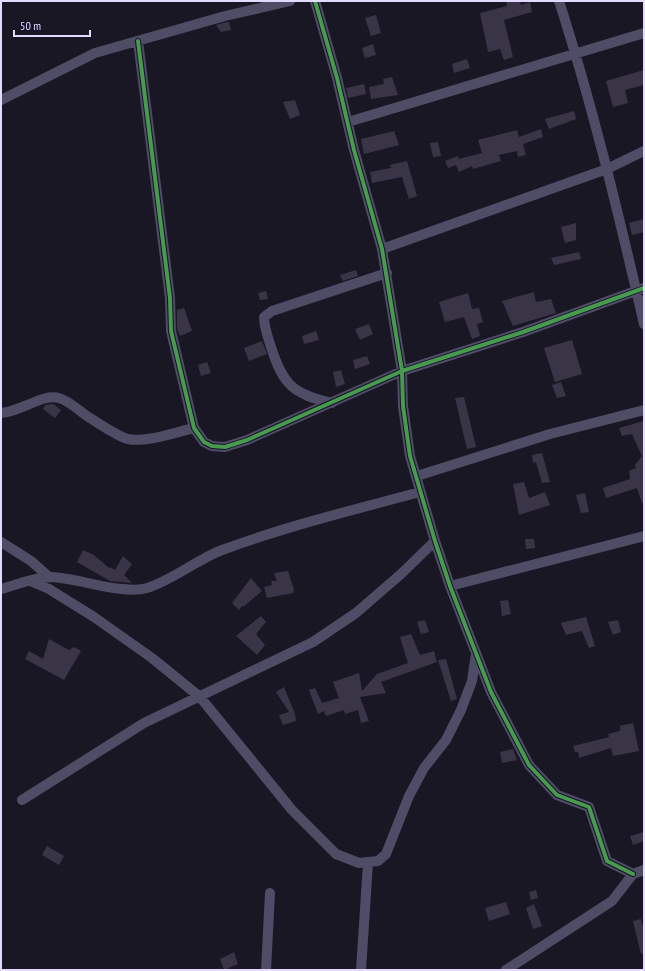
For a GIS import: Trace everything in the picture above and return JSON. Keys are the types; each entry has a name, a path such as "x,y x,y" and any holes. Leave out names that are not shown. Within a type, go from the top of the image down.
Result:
{"street":[{"path":"1,100 95,53 225,16 290,1"},
{"path":"315,1 348,122 354,150 382,249 402,371 403,406 410,456 434,540 450,586 491,692 529,765 557,795 589,807 607,861 633,874"},
{"path":"559,1 576,52 640,290 644,324"},
{"path":"348,122 576,52 644,33"},
{"path":"138,41 170,298 171,331 194,428 204,442 212,446 225,447 248,440 402,371 523,332 640,290"},
{"path":"382,249 607,168 644,151"},
{"path":"332,403 312,398 296,389 286,381 278,370 266,330 264,317 272,311 387,273"},
{"path":"1,412 20,409 51,397 65,401 89,417 126,438 138,440 194,428"},
{"path":"416,476 550,434 644,410"},
{"path":"1,589 49,577 124,589 146,588 217,552 269,532 420,492"},
{"path":"450,586 644,536"},
{"path":"22,800 144,723 313,642 362,608 401,574 434,540"},
{"path":"1,542 31,561 49,577"},
{"path":"30,581 48,589 94,617 152,658 200,697 292,810 336,854 351,861 368,863 378,861 386,854 409,796 424,768 446,740 452,728 472,681 476,654"},
{"path":"361,970 368,863"},
{"path":"506,970 612,901 633,874 644,870"},
{"path":"266,970 270,893"}],"building":[{"path":"506,1 520,1 521,5 530,2 532,12 504,20 513,57 504,60 500,49 488,52 480,13 507,6"},
{"path":"376,15 381,33 371,36 365,18"},
{"path":"229,22 231,30 221,32 216,25"},
{"path":"373,44 376,55 365,58 362,48"},
{"path":"467,59 470,68 454,73 452,64"},
{"path":"644,70 644,85 625,90 628,103 613,107 606,81"},
{"path":"392,77 398,95 371,99 369,87 384,84 383,79"},
{"path":"364,84 366,94 348,98 346,88"},
{"path":"295,100 300,115 290,119 283,102"},
{"path":"574,111 576,119 549,129 545,119"},
{"path":"541,129 543,137 523,144 526,155 518,157 517,151 499,155 501,161 473,169 472,166 459,172 456,165 448,168 445,161 458,156 459,159 482,153 478,140 517,130 519,137"},
{"path":"394,131 399,145 364,154 361,139"},
{"path":"438,142 441,156 433,157 430,143"},
{"path":"407,161 417,196 409,199 402,177 372,183 370,172 391,168 390,165"},
{"path":"644,219 644,232 632,235 629,223"},
{"path":"576,223 576,240 565,243 561,227"},
{"path":"579,252 581,259 554,265 551,258"},
{"path":"356,270 358,276 343,281 340,275"},
{"path":"266,291 268,299 260,300 258,293"},
{"path":"534,292 536,302 551,299 556,313 513,326 502,301"},
{"path":"468,293 472,309 479,308 483,322 477,324 480,336 472,339 464,317 445,322 439,302"},
{"path":"184,308 192,331 180,336 177,329 177,310"},
{"path":"369,324 373,334 360,340 355,329"},
{"path":"316,331 319,340 304,344 302,336"},
{"path":"572,340 582,374 555,382 544,348"},
{"path":"262,341 267,354 249,361 244,348"},
{"path":"367,356 370,364 355,369 353,360"},
{"path":"207,362 211,373 201,376 198,365"},
{"path":"341,370 345,384 336,387 333,372"},
{"path":"561,382 566,396 557,398 552,385"},
{"path":"464,397 476,447 467,449 455,398"},
{"path":"53,404 61,410 55,418 43,409 45,405"},
{"path":"644,421 644,503 642,503 637,488 606,498 603,488 630,479 629,471 636,468 635,465 642,456 632,434 622,436 619,428"},
{"path":"542,453 550,482 542,483 536,462 533,463 532,455"},
{"path":"524,482 529,498 545,492 550,505 519,515 513,484"},
{"path":"585,493 589,512 581,513 576,495"},
{"path":"525,539 534,539 535,548 526,549"},
{"path":"83,550 94,555 109,568 110,567 115,570 123,556 132,564 124,575 132,583 110,581 77,562"},
{"path":"288,571 294,590 293,593 267,598 264,587 272,585 271,581 277,581 274,573"},
{"path":"251,578 262,591 239,610 232,603"},
{"path":"508,600 511,614 502,616 500,601"},
{"path":"261,616 266,622 256,634 265,645 257,655 236,636"},
{"path":"586,617 595,646 589,648 582,631 566,635 561,623"},
{"path":"425,620 429,632 421,634 417,622"},
{"path":"618,620 621,632 613,635 608,622"},
{"path":"411,634 420,655 434,651 437,662 381,682 386,693 360,697 369,721 361,723 358,710 345,714 344,710 326,716 324,711 318,714 309,690 315,688 322,703 339,698 333,682 359,673 362,691 377,674 408,663 400,637"},
{"path":"49,639 69,650 74,647 81,651 64,680 25,659 29,651 43,659"},
{"path":"446,659 457,699 451,701 438,660"},
{"path":"284,687 295,714 296,721 283,725 279,715 289,712 276,692"},
{"path":"633,723 639,751 613,756 611,748 579,758 578,752 575,752 573,746 609,737 608,734 620,731 620,726"},
{"path":"513,749 517,760 502,763 500,752"},
{"path":"644,832 644,841 633,845 630,836"},
{"path":"47,846 64,856 59,865 42,855"},
{"path":"536,890 538,898 531,900 529,892"},
{"path":"506,902 510,914 489,921 485,908"},
{"path":"534,904 542,926 533,929 526,908"},
{"path":"641,919 642,925 644,925 644,953 641,954 633,921"},
{"path":"234,952 238,964 224,970 220,959"}],"cycle path":[{"path":"315,1 337,78 354,150 382,249 402,371 403,406 410,456 450,586 491,692 529,765 557,795 589,807 607,861 633,874"},
{"path":"138,41 170,298 171,331 194,428 204,442 212,446 225,447 247,440 402,371 523,332 644,288"}]}
